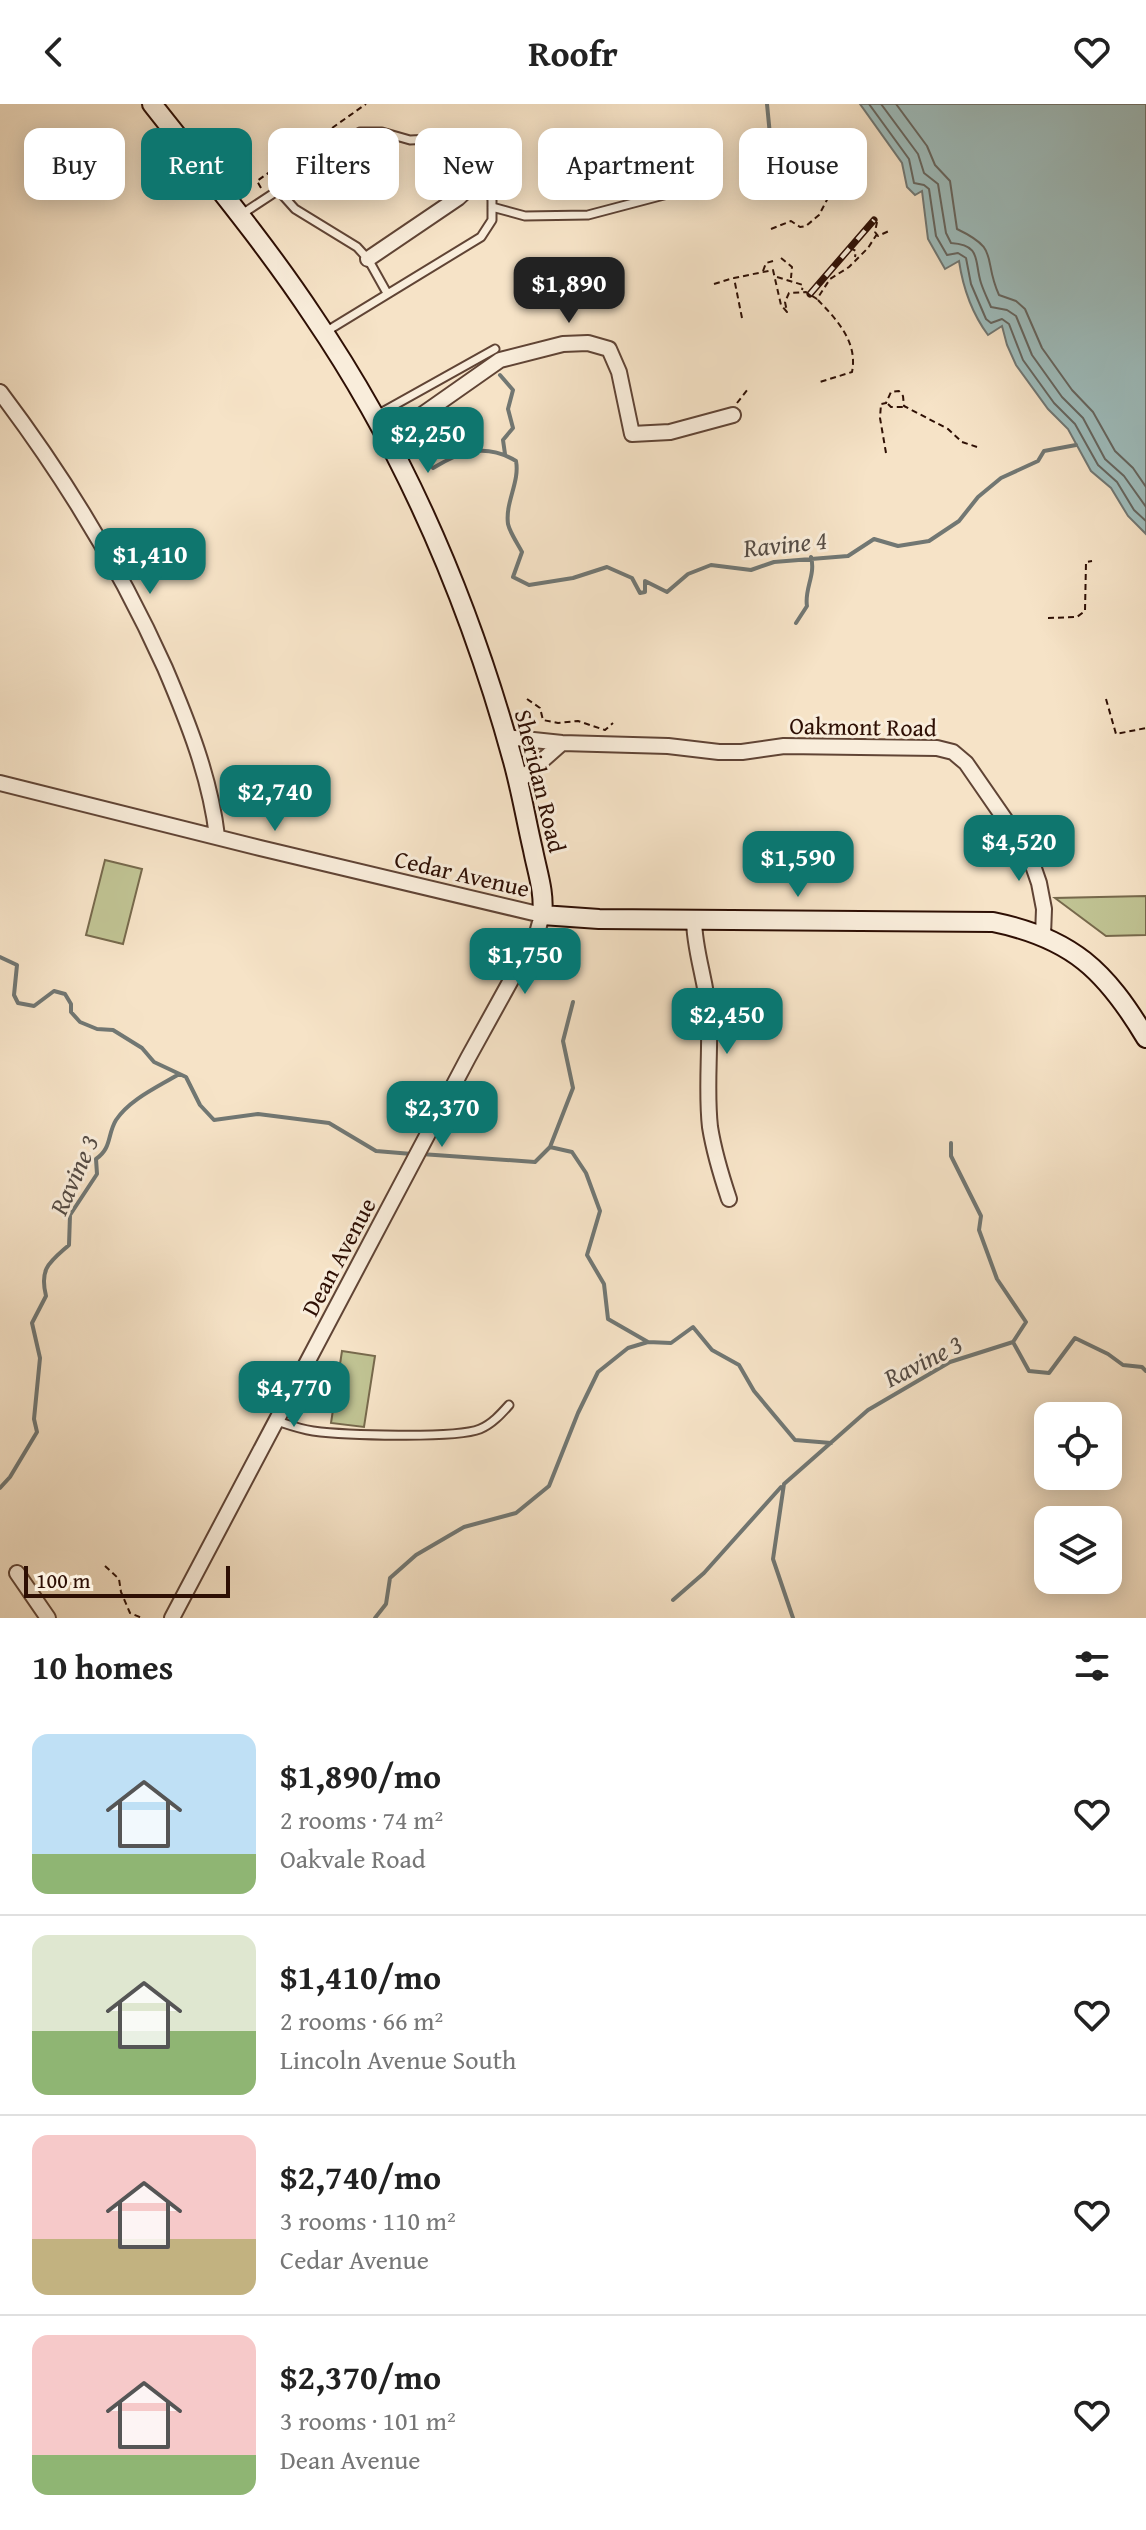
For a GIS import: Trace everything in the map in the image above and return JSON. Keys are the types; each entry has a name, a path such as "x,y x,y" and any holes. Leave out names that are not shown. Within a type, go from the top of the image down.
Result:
{"street":[{"name":"Sheridan Road","path":"152,104 266,248 324,333 386,440 441,551 473,635 506,737 541,890 542,915"},
{"path":"368,259 455,200"},
{"path":"386,440 500,360 563,344 588,343 609,349 619,372 632,434 670,432 733,415"},
{"path":"0,392 45,452 101,543 152,640 199,754 213,800 217,836"},
{"name":"Oakmont Road","path":"506,737 562,743 668,746 719,752 784,746 937,748 953,752 966,763 999,815 1029,854 1044,909 1043,935"},
{"path":"518,782 562,743"},
{"name":"Cedar Avenue","path":"0,783 542,915"},
{"path":"542,915 977,920 1026,929 1043,935 1082,959 1110,985 1146,1038"},
{"name":"Dean Avenue","path":"172,1618 537,933 542,915"},
{"path":"694,919 694,937 707,992 711,1128 729,1199"},
{"path":"17,1573 48,1618"}],"lane":[{"path":"240,215 268,197"},
{"path":"287,200 295,209 357,247 368,259 387,293"},
{"path":"324,333 481,237 492,220 490,200"},
{"path":"492,207 525,216 588,215 645,200"},
{"path":"373,417 495,349"},
{"path":"277,1421 316,1431 463,1432 480,1429 495,1420 509,1405"}],"path":[{"path":"263,191 257,181 366,104"},
{"path":"771,229 791,221 800,227 815,221 827,200"},
{"path":"817,299 830,279 843,272 868,248 877,234 877,222"},
{"path":"877,234 885,235 889,231"},
{"path":"850,248 856,251 855,259"},
{"path":"781,258 797,274 792,280"},
{"path":"763,272 766,263 773,261"},
{"path":"714,284 773,270 781,305 787,312 785,297 794,291 817,299 844,328 854,364 852,372 820,382"},
{"path":"775,277 803,285 802,292"},
{"path":"734,278 742,318"},
{"path":"886,453 880,418 881,404 886,403 891,392 899,391 904,406"},
{"path":"886,403 899,409 904,406"},
{"path":"904,406 948,429 962,442 977,447"},
{"path":"1048,618 1077,617 1085,611 1086,562 1092,561"},
{"path":"527,699 540,708 543,720 549,723 578,721 605,730 613,723"},
{"path":"1106,699 1116,734 1146,728"},
{"path":"105,1566 119,1579 130,1613 142,1618"}],"green space":[{"path":"105,860 142,869 123,944 86,935"},
{"path":"1146,896 1146,935 1106,936 1055,898"},
{"path":"342,1351 375,1356 364,1427 331,1423"}],"water":[{"path":"860,104 1146,104 1146,534 1128,516 1111,488 1091,471 1068,429 1048,409 1016,365 1002,326 988,335 982,326 969,300 959,261 945,269 928,239 922,191 915,195 907,187 902,163"}],"waterway":[{"path":"767,104 769,128"},
{"path":"500,375 513,390 508,409 513,428 503,440 505,454"},
{"name":"Ravine 4","path":"433,468 474,451 494,452 516,461 508,524 522,552 513,577 529,585 573,578 607,567 632,578 640,593 645,592 645,581 667,592 688,574 711,565 751,570 774,562 848,556 874,539 898,546 929,541 959,521 978,497 1001,478 1038,461 1044,451 1076,445"},
{"path":"796,623 807,606 811,557"},
{"name":"Ravine 3","path":"0,957 17,965 14,995 18,1003 34,1006 54,991 65,994 71,1004 71,1012 80,1022 97,1029 113,1030 142,1048 154,1062 186,1077 200,1105 214,1120 258,1114 329,1123 376,1151 412,1154"},
{"path":"550,1147 573,1088 563,1041 573,1002"},
{"name":"Ravine 3","path":"0,1488 37,1432 34,1419 40,1358 32,1323 46,1296 45,1272 69,1245 70,1215 97,1174 96,1159 107,1146 116,1120 137,1100 179,1074"},
{"path":"951,1143 951,1156 981,1216 979,1230 997,1279 1026,1322 1013,1342"},
{"name":"Ravine 3","path":"421,1154 535,1162 550,1147 572,1152 586,1173 600,1211 587,1255 604,1284 608,1319 648,1342"},
{"name":"Ravine 3","path":"375,1618 386,1604 390,1578 416,1555 464,1527 516,1513 549,1486 598,1372 628,1348 648,1342 671,1343 693,1327 712,1350 739,1365 754,1391 795,1440 831,1443"},
{"name":"Ravine 3","path":"793,1618 773,1559 784,1484 868,1410 950,1362 1013,1342 1029,1371 1049,1373 1075,1338 1123,1365 1142,1367 1146,1371"},
{"path":"673,1600 704,1573 781,1487"}],"railway":[{"path":"810,294 874,220"}]}
